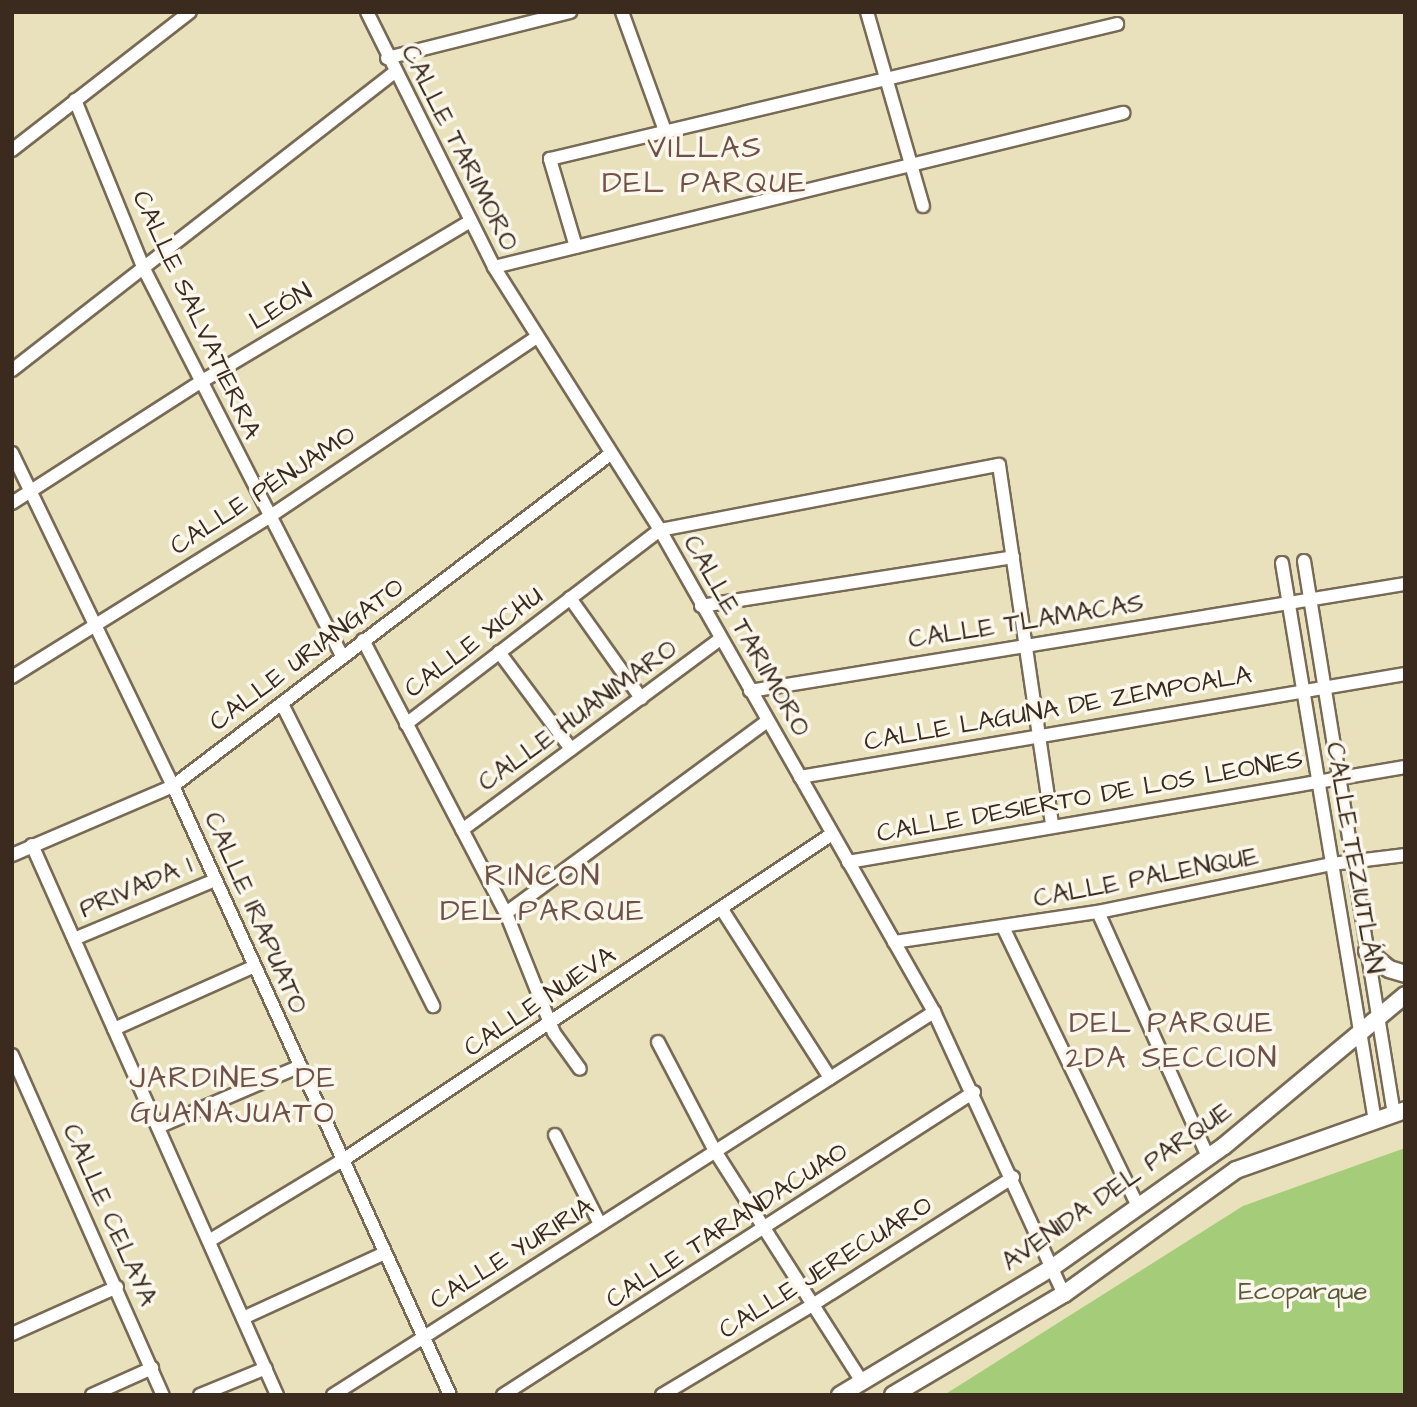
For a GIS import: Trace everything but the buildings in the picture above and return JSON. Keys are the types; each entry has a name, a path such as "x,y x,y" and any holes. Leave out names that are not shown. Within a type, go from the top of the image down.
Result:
{"street":[{"path":"12,150 190,12"},
{"name":"CALLE TARIMORO","path":"367,12 387,58 494,267 608,455 660,530 934,1012 974,1092 1064,1294"},
{"path":"387,58 570,12"},
{"path":"622,12 665,131"},
{"path":"867,12 923,206"},
{"path":"576,247 550,159 887,76 1116,24"},
{"path":"12,370 395,72"},
{"name":"CALLE SALVATIERRA","path":"75,100 143,267 199,383 342,656"},
{"path":"494,267 913,167 1123,113"},
{"name":"LEÓN","path":"12,503 199,383 469,222"},
{"name":"CALLE PÉNJAMO","path":"12,677 269,517 535,338"},
{"name":"CALLE IRAPUATO","path":"12,453 173,786 450,1395"},
{"name":"CALLE URIANGATO","path":"12,855 173,786 608,455"},
{"path":"660,530 999,465 1052,827"},
{"name":"CALLE XICHU","path":"406,724 660,530"},
{"path":"701,606 1013,557"},
{"name":"CALLE TEZIUTLÁN","path":"1304,561 1378,1017 1399,1112"},
{"name":"CALLE TEZIUTLÁN","path":"1282,563 1375,1121"},
{"name":"CALLE TLAMACAS","path":"750,691 1405,584"},
{"name":"CALLE XICHU","path":"570,598 641,698"},
{"name":"CALLE HUANIMARO","path":"462,830 720,639"},
{"path":"363,640 506,913 550,1022 580,1069"},
{"path":"499,652 571,749"},
{"name":"CALLE LAGUNA DE ZEMPOALA","path":"800,777 1325,685 1405,674"},
{"path":"282,704 433,1006"},
{"path":"506,913 767,721"},
{"name":"CALLE DESIERTO DE LOS LEONES","path":"848,862 1405,767"},
{"name":"CALLE NUEVA","path":"209,1241 343,1160 832,834"},
{"path":"32,845 277,1395"},
{"name":"CALLE PALENQUE","path":"894,942 1098,912 1332,864 1405,855"},
{"name":"PRIVADA 1","path":"74,939 215,880"},
{"path":"721,908 830,1078"},
{"path":"1098,912 1208,1157"},
{"path":"1003,927 1138,1206"},
{"path":"1367,951 1389,969 1405,974"},
{"path":"114,1029 255,966"},
{"name":"AVENIDA DEL PARQUE","path":"840,1395 1053,1267 1208,1157 1405,995"},
{"name":"CALLE YURIRIA","path":"333,1395 934,1012"},
{"path":"658,1042 715,1151 767,1228 862,1382"},
{"name":"CALLE CELAYA","path":"12,1055 163,1395"},
{"path":"158,1127 300,1066"},
{"name":"CALLE TARANDACUAO","path":"503,1395 767,1228 974,1092"},
{"name":"AVENIDA DEL PARQUE","path":"893,1395 1064,1294 1236,1170 1399,1112"},
{"path":"555,1135 600,1224"},
{"name":"CALLE JERECUARO","path":"662,1395 814,1304 1013,1177"},
{"path":"243,1318 385,1254"},
{"path":"12,1334 117,1287"},
{"path":"92,1395 152,1368"},
{"path":"200,1395 266,1368"}],"green space":[{"name":"Ecoparque","path":"1405,1148 1405,1395 944,1395 1243,1206"}],"district":[{"name":"VILLAS DEL PARQUE","path":"705,165"},
{"name":"RINCON DEL PARQUE","path":"543,893"},
{"name":"DEL PARQUE 2DA SECCION","path":"1172,1040"},
{"name":"JARDINES DE GUANAJUATO","path":"233,1095"}]}
